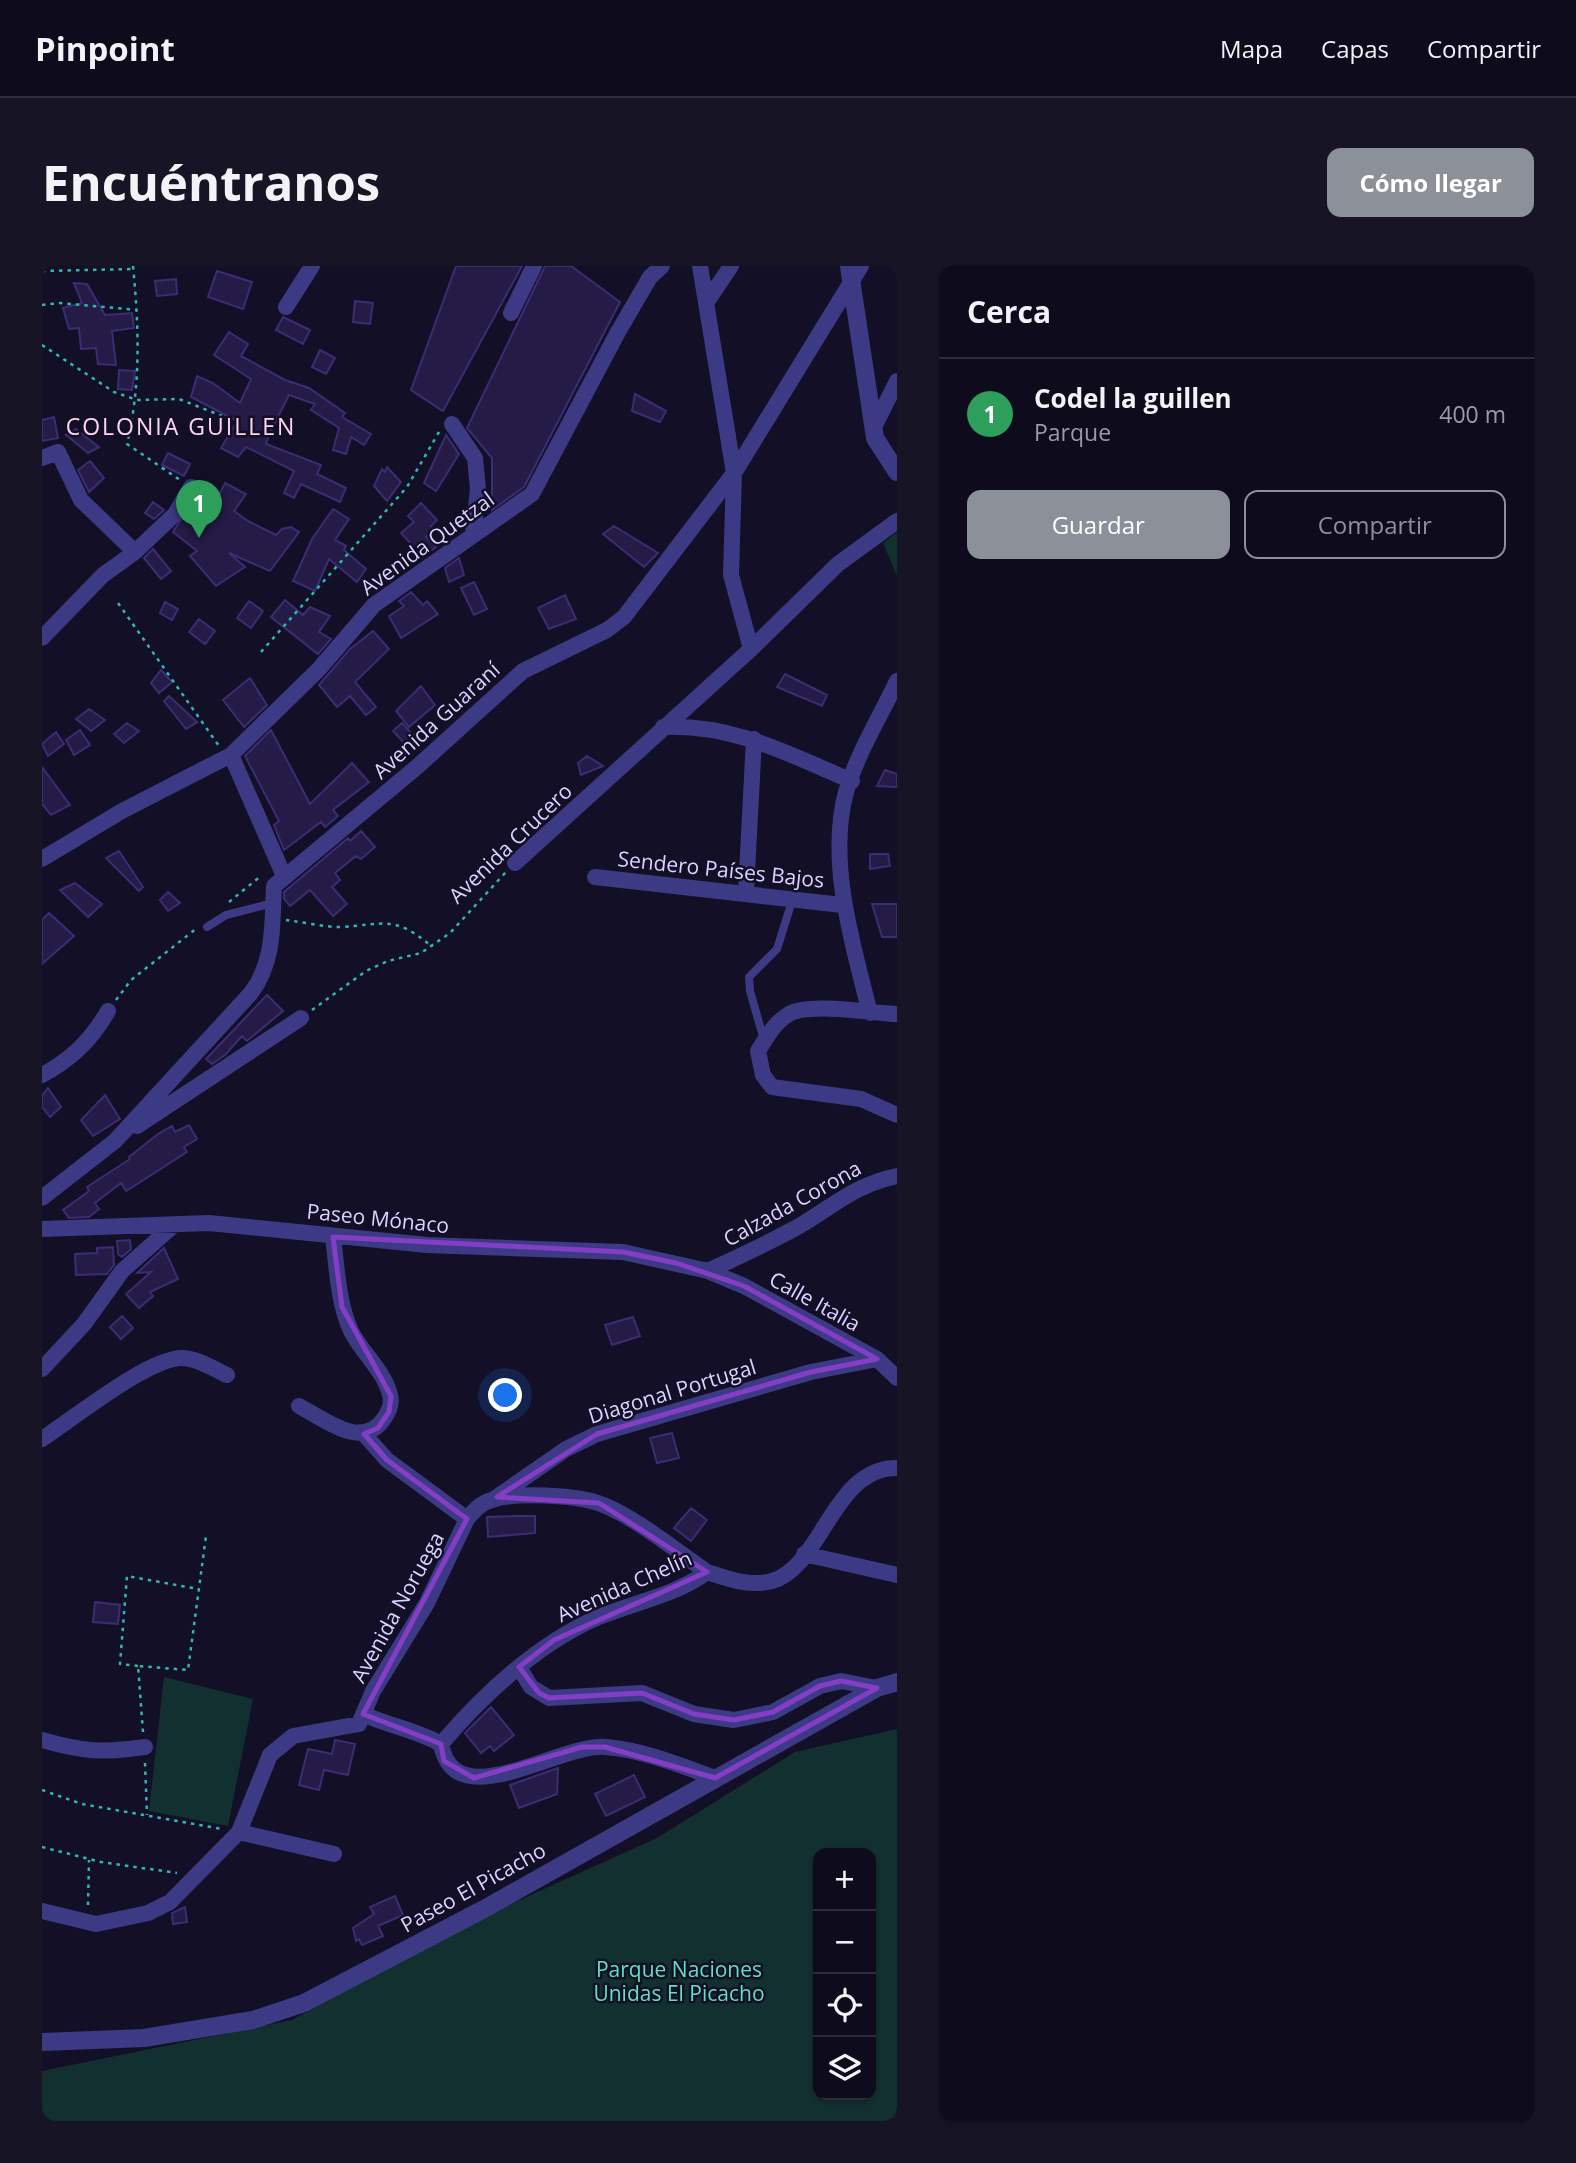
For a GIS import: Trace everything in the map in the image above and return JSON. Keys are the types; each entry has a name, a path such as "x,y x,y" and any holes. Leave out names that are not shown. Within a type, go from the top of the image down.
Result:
{"street":[{"path":"286,307 312,266"},
{"path":"511,313 534,266"},
{"name":"Avenida Quetzal","path":"42,859 122,811 229,756 319,669 374,604 532,494 618,332 650,277 662,266"},
{"path":"700,266 734,474 730,575 751,649"},
{"path":"706,303 731,266"},
{"name":"Avenida Guaraní","path":"42,1198 115,1141 263,977 270,960 274,886 281,869 418,766 523,671 607,630 624,617 734,474 849,274 861,266"},
{"path":"849,274 875,438 897,472"},
{"path":"873,429 897,381"},
{"path":"452,424 475,458 478,489 473,534"},
{"path":"42,458 58,452 81,500 135,552"},
{"path":"42,638 103,575 135,552 175,514 191,487"},
{"name":"Avenida Crucero","path":"515,863 751,649 838,564 897,521"},
{"path":"870,1013 842,905 841,825 852,781 897,681"},
{"path":"663,727 691,726 754,739 852,781"},
{"path":"746,892 754,739"},
{"path":"229,756 281,869"},
{"name":"Sendero Países Bajos","path":"594,877 746,892 842,905"},
{"path":"897,1014 820,1009 792,1012 777,1023 758,1051 763,1074 772,1087 861,1100 897,1115"},
{"path":"42,1075 72,1057 92,1039 108,1012"},
{"path":"115,1141 301,1018"},
{"name":"Calzada Corona","path":"708,1271 768,1244 841,1196 870,1181 897,1176"},
{"name":"Paseo Mónaco","path":"42,1228 209,1223 427,1245 623,1252 708,1271"},
{"path":"42,1369 84,1324 122,1271 174,1225"},
{"path":"299,1406 351,1433 364,1434 377,1428 389,1412 391,1396 352,1332 342,1307 333,1237"},
{"name":"Calle Italia","path":"708,1271 744,1286 877,1359 897,1378"},
{"path":"42,1439 147,1369 170,1360 185,1358 227,1376"},
{"name":"Diagonal Portugal","path":"467,1519 480,1505 494,1499 566,1449 597,1434 811,1372 877,1359"},
{"path":"364,1434 387,1460 467,1519"},
{"name":"Avenida Chelín","path":"441,1744 519,1667 554,1640 597,1618 693,1583 707,1572 736,1581 774,1580 804,1554 853,1486 878,1470 897,1468"},
{"path":"494,1499 541,1497 600,1503 707,1572"},
{"name":"Avenida Noruega","path":"363,1714 373,1691 426,1603 467,1519"},
{"path":"804,1554 897,1575"},
{"path":"519,1667 531,1686 549,1698 642,1693 694,1714 734,1720 773,1712 820,1686 841,1681 877,1688"},
{"name":"Paseo El Picacho","path":"42,2042 144,2038 253,2020 304,2003 484,1909 877,1688 897,1682"},
{"path":"42,1912 87,1923 121,1920 148,1913 170,1902 239,1832 271,1755 280,1745 293,1736 332,1727 349,1728 359,1724 363,1714 388,1725 421,1733 441,1744 444,1761 457,1773 474,1778 501,1775 582,1747 605,1747 649,1755 715,1778"},
{"path":"42,1740 77,1750 104,1753 145,1747"},
{"path":"239,1832 334,1854"}],"lane":[{"path":"764,1042 750,991 749,977 777,949 793,898"},
{"path":"206,924 226,915 273,911"}],"path":[{"path":"42,271 133,267 140,360 137,400 128,447 191,487"},
{"path":"42,304 61,303 137,310"},
{"path":"42,345 114,392 137,400 179,399 222,416"},
{"path":"261,652 398,497 440,430 452,424"},
{"path":"118,603 229,756"},
{"name":"Avenida Crucero","path":"301,1018 366,971 388,961 421,953 450,933 515,863"},
{"path":"226,904 281,869"},
{"path":"273,911 332,926 394,923 417,933 431,946"},
{"path":"108,1012 131,981 206,924"},
{"path":"198,1589 127,1576 120,1664 188,1670 206,1536"},
{"path":"138,1666 145,1747 147,1815"},
{"path":"42,1790 82,1804 239,1832"},
{"path":"42,1847 89,1860 198,1876"},
{"path":"87,1923 89,1860"}],"highlighted area":[{"path":"333,1237 623,1252 676,1263 744,1286 877,1359 811,1372 597,1434 497,1497 599,1503 707,1572 554,1640 519,1667 539,1693 549,1698 642,1693 694,1714 734,1720 773,1712 820,1686 841,1681 877,1688 715,1778 605,1747 582,1747 474,1778 444,1761 441,1744 363,1714 467,1519 387,1460 364,1434 378,1428 389,1412 391,1396 342,1307"}],"green space":[{"path":"897,532 897,576 883,543"},
{"path":"164,1677 253,1699 228,1826 149,1811"},
{"name":"Parque Naciones Unidas El Picacho","path":"897,1729 897,2121 42,2121 42,2071 292,2020 480,1918 657,1838 795,1752"}],"building":[{"path":"456,266 522,266 443,411 411,390"},
{"path":"545,266 571,266 620,302 524,487 492,510 492,458 467,428"},
{"path":"217,271 252,282 243,309 208,297"},
{"path":"176,279 177,294 157,296 155,281"},
{"path":"74,283 87,284 105,315 132,313 134,328 112,331 116,365 98,364 96,348 81,349 79,328 69,329 63,308 82,303"},
{"path":"355,301 373,303 370,324 353,322"},
{"path":"283,317 310,330 303,344 276,330"},
{"path":"229,332 248,344 241,356 285,380 309,388 345,413 342,417 371,434 364,445 351,437 346,454 333,450 339,428 311,410 315,404 289,395 269,435 266,444 321,465 317,474 346,488 340,502 301,484 294,498 284,493 294,471 246,447 238,457 221,448 237,421 191,397 197,376 213,383 240,403 251,379 214,355"},
{"path":"320,350 335,358 326,374 312,367"},
{"path":"119,370 135,371 132,390 118,389"},
{"path":"635,394 666,411 660,422 632,411"},
{"path":"54,417 58,438 42,441 42,420"},
{"path":"76,429 99,447 88,453 66,435"},
{"path":"446,435 459,454 436,491 424,483"},
{"path":"168,453 190,464 184,476 162,465"},
{"path":"90,461 104,478 89,492 78,470"},
{"path":"387,467 401,482 387,501 374,486 382,469 385,472"},
{"path":"225,483 246,494 234,511 248,521 276,535 282,529 291,527 299,532 270,571 229,553 245,567 216,586 190,556 197,551 173,532 204,484 220,493"},
{"path":"153,502 164,510 154,519 145,513"},
{"path":"421,503 437,520 431,526 434,530 426,537 436,547 423,557 401,533 414,522 408,516"},
{"path":"333,509 349,519 335,540 346,546 344,550 366,569 357,582 329,559 315,591 293,581 312,539"},
{"path":"614,526 658,553 644,567 603,534"},
{"path":"153,549 171,571 161,579 144,558"},
{"path":"459,558 464,575 449,582 445,568"},
{"path":"474,582 487,609 474,615 461,588"},
{"path":"411,592 423,605 427,601 438,614 401,638 389,616 404,606 399,601"},
{"path":"565,595 576,619 549,629 538,608"},
{"path":"285,600 303,615 310,607 330,616 319,632 331,639 318,654 271,617"},
{"path":"249,601 263,611 251,628 237,618"},
{"path":"165,602 178,609 172,620 160,613"},
{"path":"199,619 215,631 205,644 189,632"},
{"path":"373,631 389,649 355,682 376,707 366,715 350,696 337,707 319,685 350,649"},
{"path":"161,670 172,682 159,693 151,683"},
{"path":"785,674 827,695 822,706 777,687"},
{"path":"250,678 267,705 244,727 223,700"},
{"path":"421,686 435,705 409,727 396,711"},
{"path":"169,696 197,722 186,729 164,701"},
{"path":"89,709 105,720 91,731 76,719"},
{"path":"127,723 139,731 124,743 114,734"},
{"path":"402,723 416,738 406,745 393,731"},
{"path":"80,730 90,745 74,755 66,740"},
{"path":"271,730 310,804 352,763 369,782 333,810 338,816 325,827 321,822 284,850 274,825 279,821 245,756"},
{"path":"56,732 64,744 48,756 42,744"},
{"path":"587,756 603,766 581,775 578,763"},
{"path":"42,767 70,805 51,815 42,804"},
{"path":"885,770 897,774 897,787 877,786"},
{"path":"361,831 375,847 361,859 356,856 335,873 340,880 332,887 347,904 333,916 310,890 290,906 284,899 284,892 348,838 350,841"},
{"path":"119,851 143,887 139,891 106,858"},
{"path":"870,854 888,854 890,866 870,869"},
{"path":"75,883 102,904 88,917 60,890"},
{"path":"168,892 180,903 168,911 160,900"},
{"path":"872,904 897,904 897,937 882,937"},
{"path":"49,913 74,936 42,964 42,920"},
{"path":"267,995 283,1011 247,1041 242,1036 225,1055 212,1064 206,1059"},
{"path":"48,1088 61,1107 50,1117 42,1107 42,1096"},
{"path":"105,1095 120,1119 93,1136 81,1120"},
{"path":"189,1125 197,1139 184,1147 187,1152 126,1191 121,1183 95,1203 99,1209 89,1217 69,1218 63,1210 89,1191 87,1187 130,1159 129,1157 158,1134 172,1126 175,1132"},
{"path":"130,1240 131,1249 122,1257 118,1254 117,1241"},
{"path":"113,1247 114,1265 107,1274 76,1275 75,1254 97,1253 97,1248"},
{"path":"164,1248 178,1279 150,1292 153,1296 139,1308 126,1294 151,1272 137,1273"},
{"path":"122,1316 133,1328 121,1339 110,1327"},
{"path":"633,1317 640,1336 612,1345 605,1325"},
{"path":"672,1433 679,1458 657,1463 650,1438"},
{"path":"691,1508 707,1520 691,1541 674,1528"},
{"path":"535,1516 535,1533 488,1537 487,1517"},
{"path":"95,1602 120,1605 118,1624 93,1622"},
{"path":"491,1707 514,1735 494,1751 490,1746 481,1753 465,1733"},
{"path":"335,1740 355,1744 348,1775 324,1770 319,1790 299,1785 308,1749 332,1754"},
{"path":"558,1768 557,1794 519,1808 510,1785"},
{"path":"634,1775 645,1797 606,1816 595,1794"},
{"path":"395,1896 403,1915 378,1926 383,1936 362,1945 359,1939 356,1941 353,1928 374,1914 370,1907"},
{"path":"185,1907 187,1922 173,1924 172,1913"}],"place":[{"name":"Codel la guillen","path":"199,538"}],"district":[{"name":"COLONIA GUILLEN","path":"181,426"}]}
